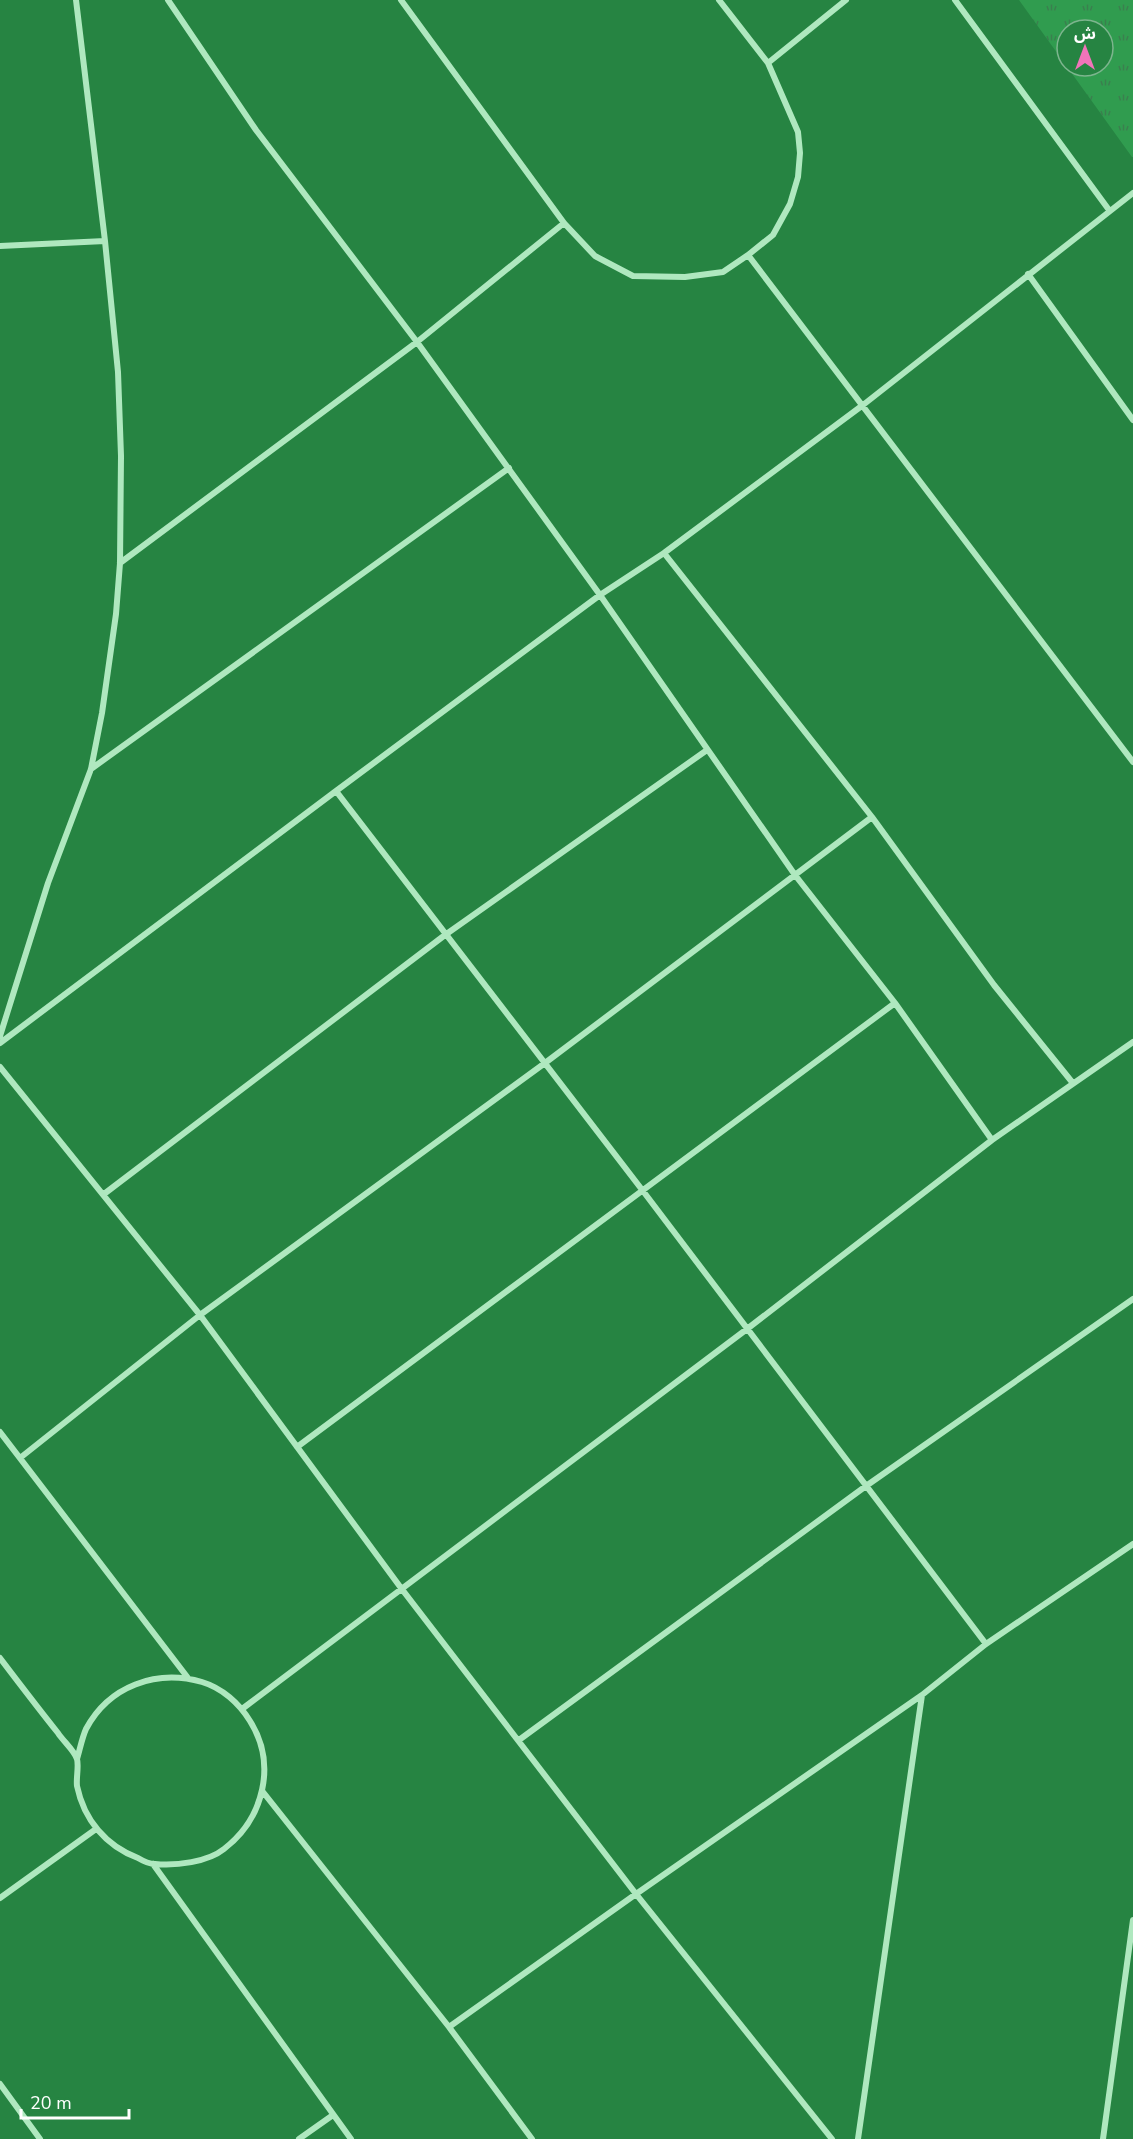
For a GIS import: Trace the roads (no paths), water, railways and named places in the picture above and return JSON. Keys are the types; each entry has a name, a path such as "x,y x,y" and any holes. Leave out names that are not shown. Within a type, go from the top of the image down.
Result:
{"street":[{"path":"0,1036 48,883 91,769 104,702 116,615 120,563 121,446 118,372 76,0"},
{"path":"168,0 256,130 417,342 509,468 795,875 895,1003 992,1140"},
{"path":"401,0 564,223 595,256 633,276 685,278 723,272 773,235 790,204 800,163 798,132 768,63 719,0"},
{"path":"768,63 846,0"},
{"path":"955,0 1109,210"},
{"path":"0,1043 600,595 663,553 863,405 1133,193"},
{"path":"120,563 417,342 564,223"},
{"path":"0,246 105,241"},
{"path":"748,255 1133,762"},
{"path":"1028,274 1133,420"},
{"path":"91,769 509,468"},
{"path":"663,553 872,817 994,986 1072,1083"},
{"path":"104,1194 446,935 707,750"},
{"path":"336,791 986,1644"},
{"path":"20,1458 200,1315 545,1064 872,817"},
{"path":"297,1448 895,1003"},
{"path":"242,1709 747,1329 992,1140 1133,1042"},
{"path":"0,1067 200,1315 401,1588 636,1894 832,2139"},
{"path":"519,1740 866,1486 1133,1299"},
{"path":"0,1432 188,1678"},
{"path":"449,2027 922,1695 986,1644 1133,1544"},
{"path":"0,1658 77,1759"},
{"path":"157,1677 188,1678 208,1684 226,1695 242,1709 258,1734 263,1753 265,1762 263,1792 249,1826 223,1851 189,1864 153,1864 121,1852 96,1828 83,1808 77,1784 77,1759 86,1730 103,1705 128,1687 157,1677"},
{"path":"858,2139 922,1695"},
{"path":"263,1792 449,2027 532,2139"},
{"path":"0,1898 96,1828"},
{"path":"153,1864 351,2139"},
{"path":"1103,2139 1133,1920"},
{"path":"0,2084 39,2139"},
{"path":"300,2139 333,2115"}]}
